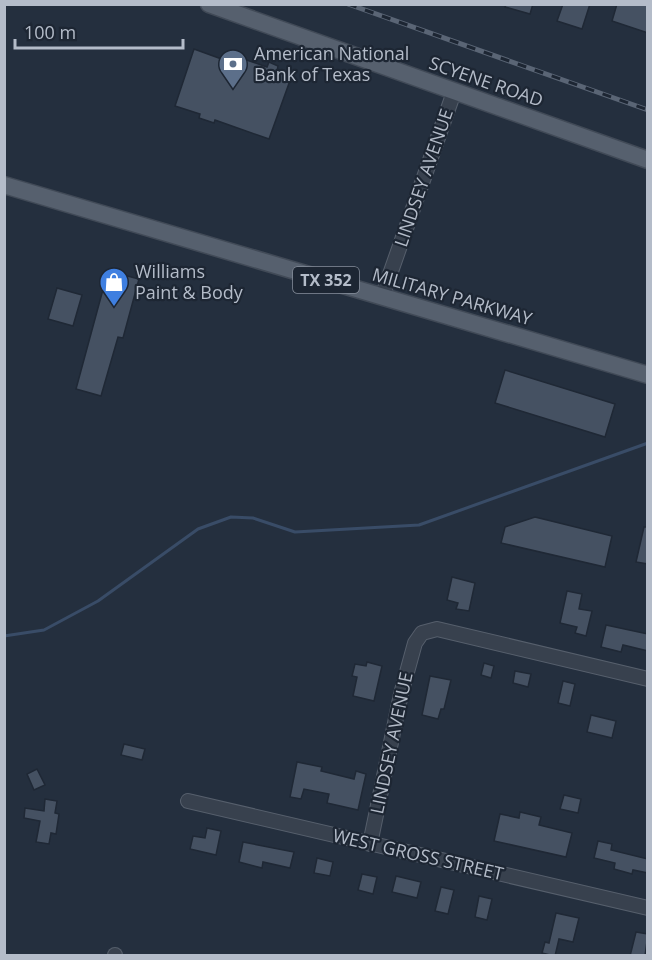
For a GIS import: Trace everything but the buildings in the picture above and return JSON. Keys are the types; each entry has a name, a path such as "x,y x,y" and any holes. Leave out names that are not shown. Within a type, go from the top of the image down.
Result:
{"main road":[{"name":"SCYENE ROAD","path":"209,4 648,160"},
{"name":"MILITARY PARKWAY","path":"4,184 648,375"}],"street":[{"name":"LINDSEY AVENUE","path":"382,297 454,92"},
{"name":"LINDSEY AVENUE","path":"370,844 401,694 415,643 422,633 437,629 648,679"},
{"name":"WEST GROSS STREET","path":"188,801 648,908"}],"waterway":[{"path":"4,636 44,630 98,601 198,529 231,517 253,518 295,532 419,525 648,443"}],"railway":[{"path":"348,4 648,110"}],"place":[{"name":"American National Bank of Texas","path":"233,90"},
{"name":"Williams Paint & Body","path":"114,308"}]}
